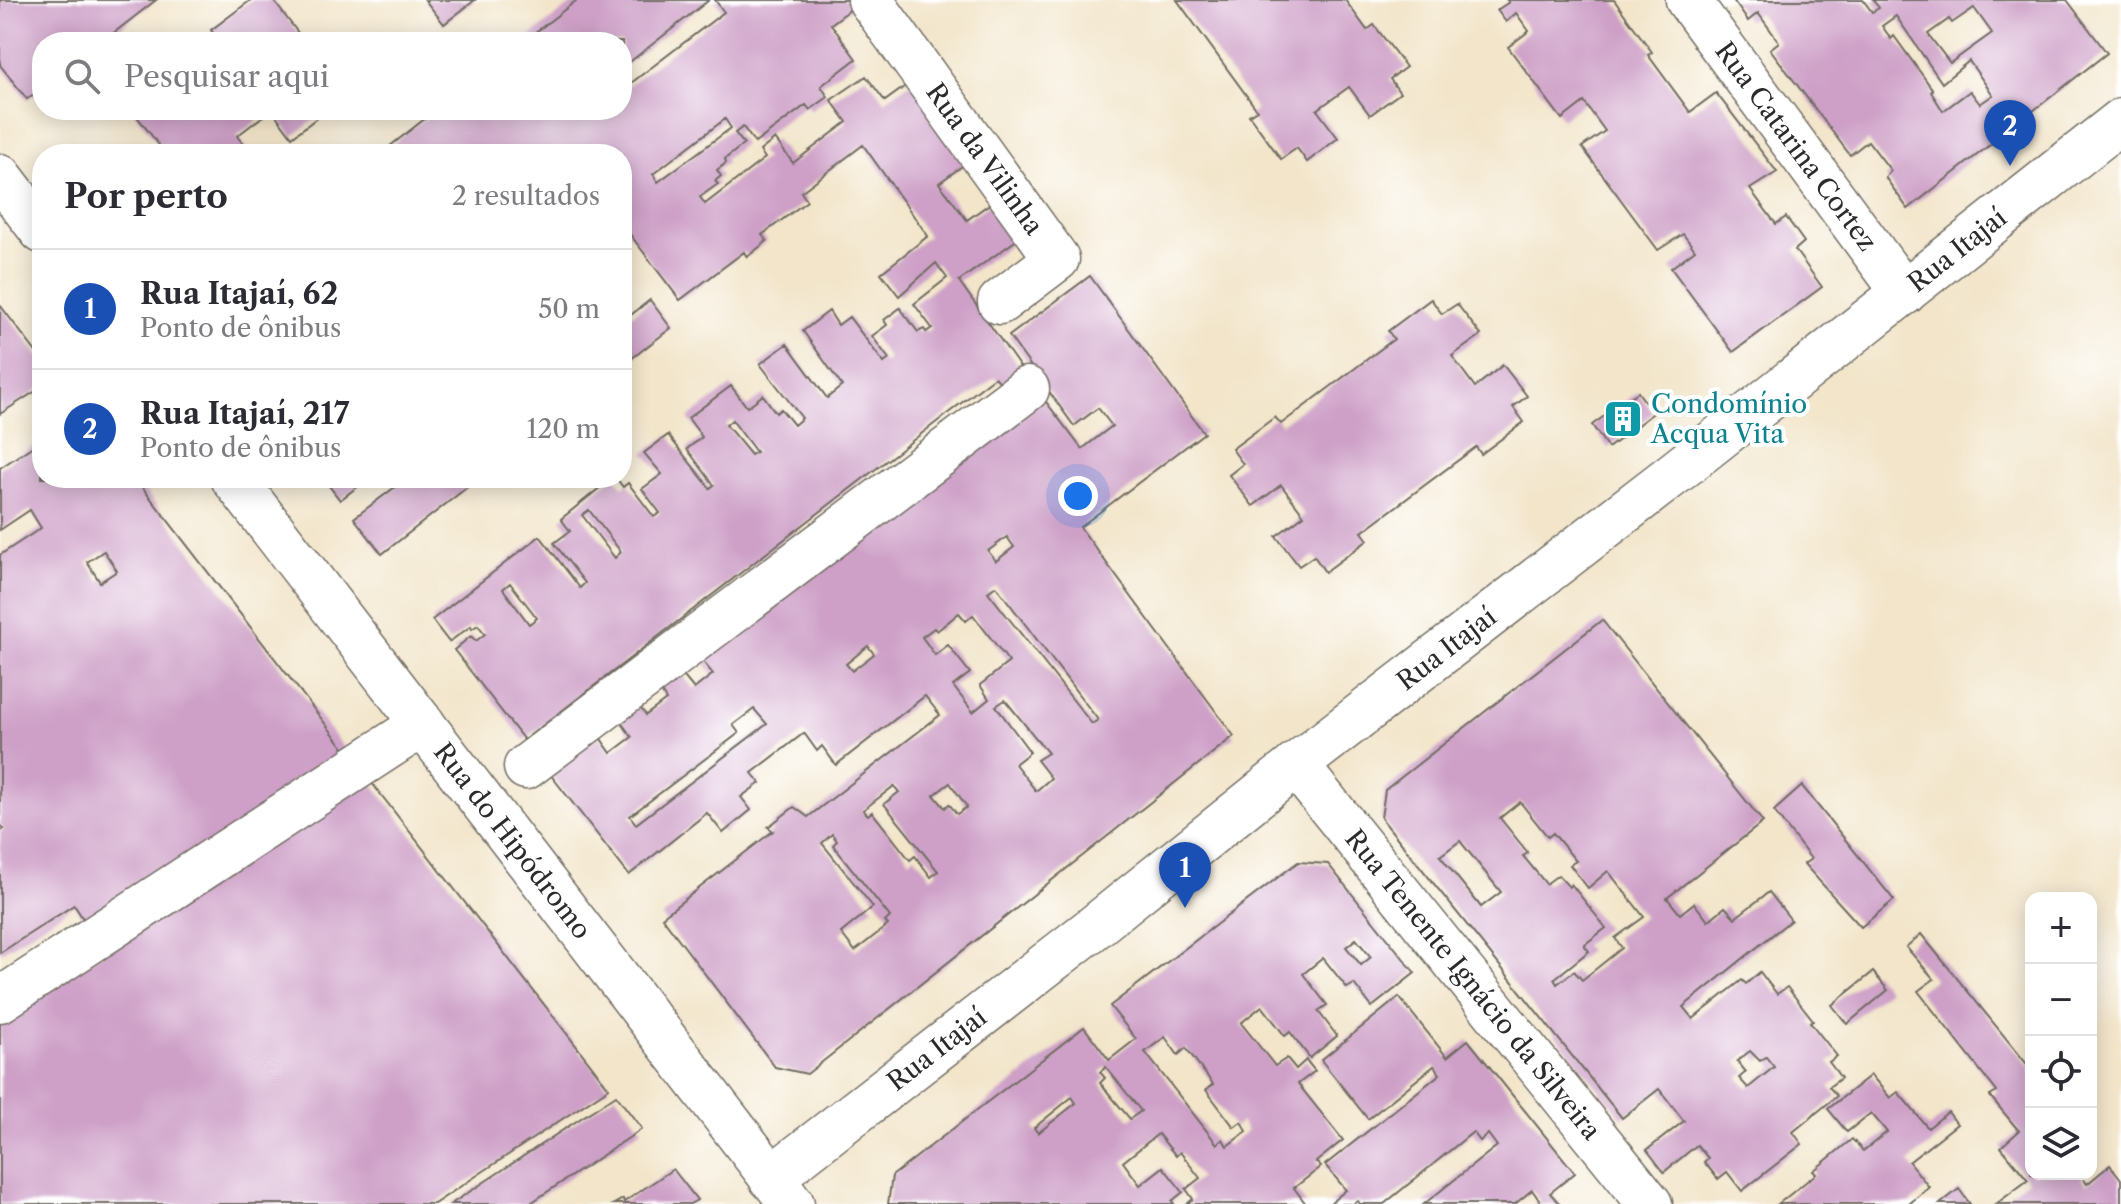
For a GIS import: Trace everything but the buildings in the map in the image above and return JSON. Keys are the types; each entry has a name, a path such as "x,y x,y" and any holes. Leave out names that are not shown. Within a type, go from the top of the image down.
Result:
{"street":[{"name":"Rua da Vilinha","path":"870,0 1057,259 1000,302"},
{"name":"Rua Catarina Cortez","path":"1688,0 1904,293"},
{"name":"Rua Itajaí","path":"781,1191 1092,929 1296,765 1676,472 2121,121"},
{"path":"0,176 32,218"},
{"path":"526,767 1027,389"},
{"name":"Rua do Hipódromo","path":"241,488 781,1191"},
{"path":"0,1000 423,724"},
{"name":"Rua Tenente Ignácio da Silveira","path":"1296,765 1650,1204"}],"place":[{"name":"Rua Itajaí, 217","path":"2010,166"},
{"name":"Condomínio Acqua Vita","path":"1623,419"},
{"name":"Rua Itajaí, 62","path":"1185,908"}]}
